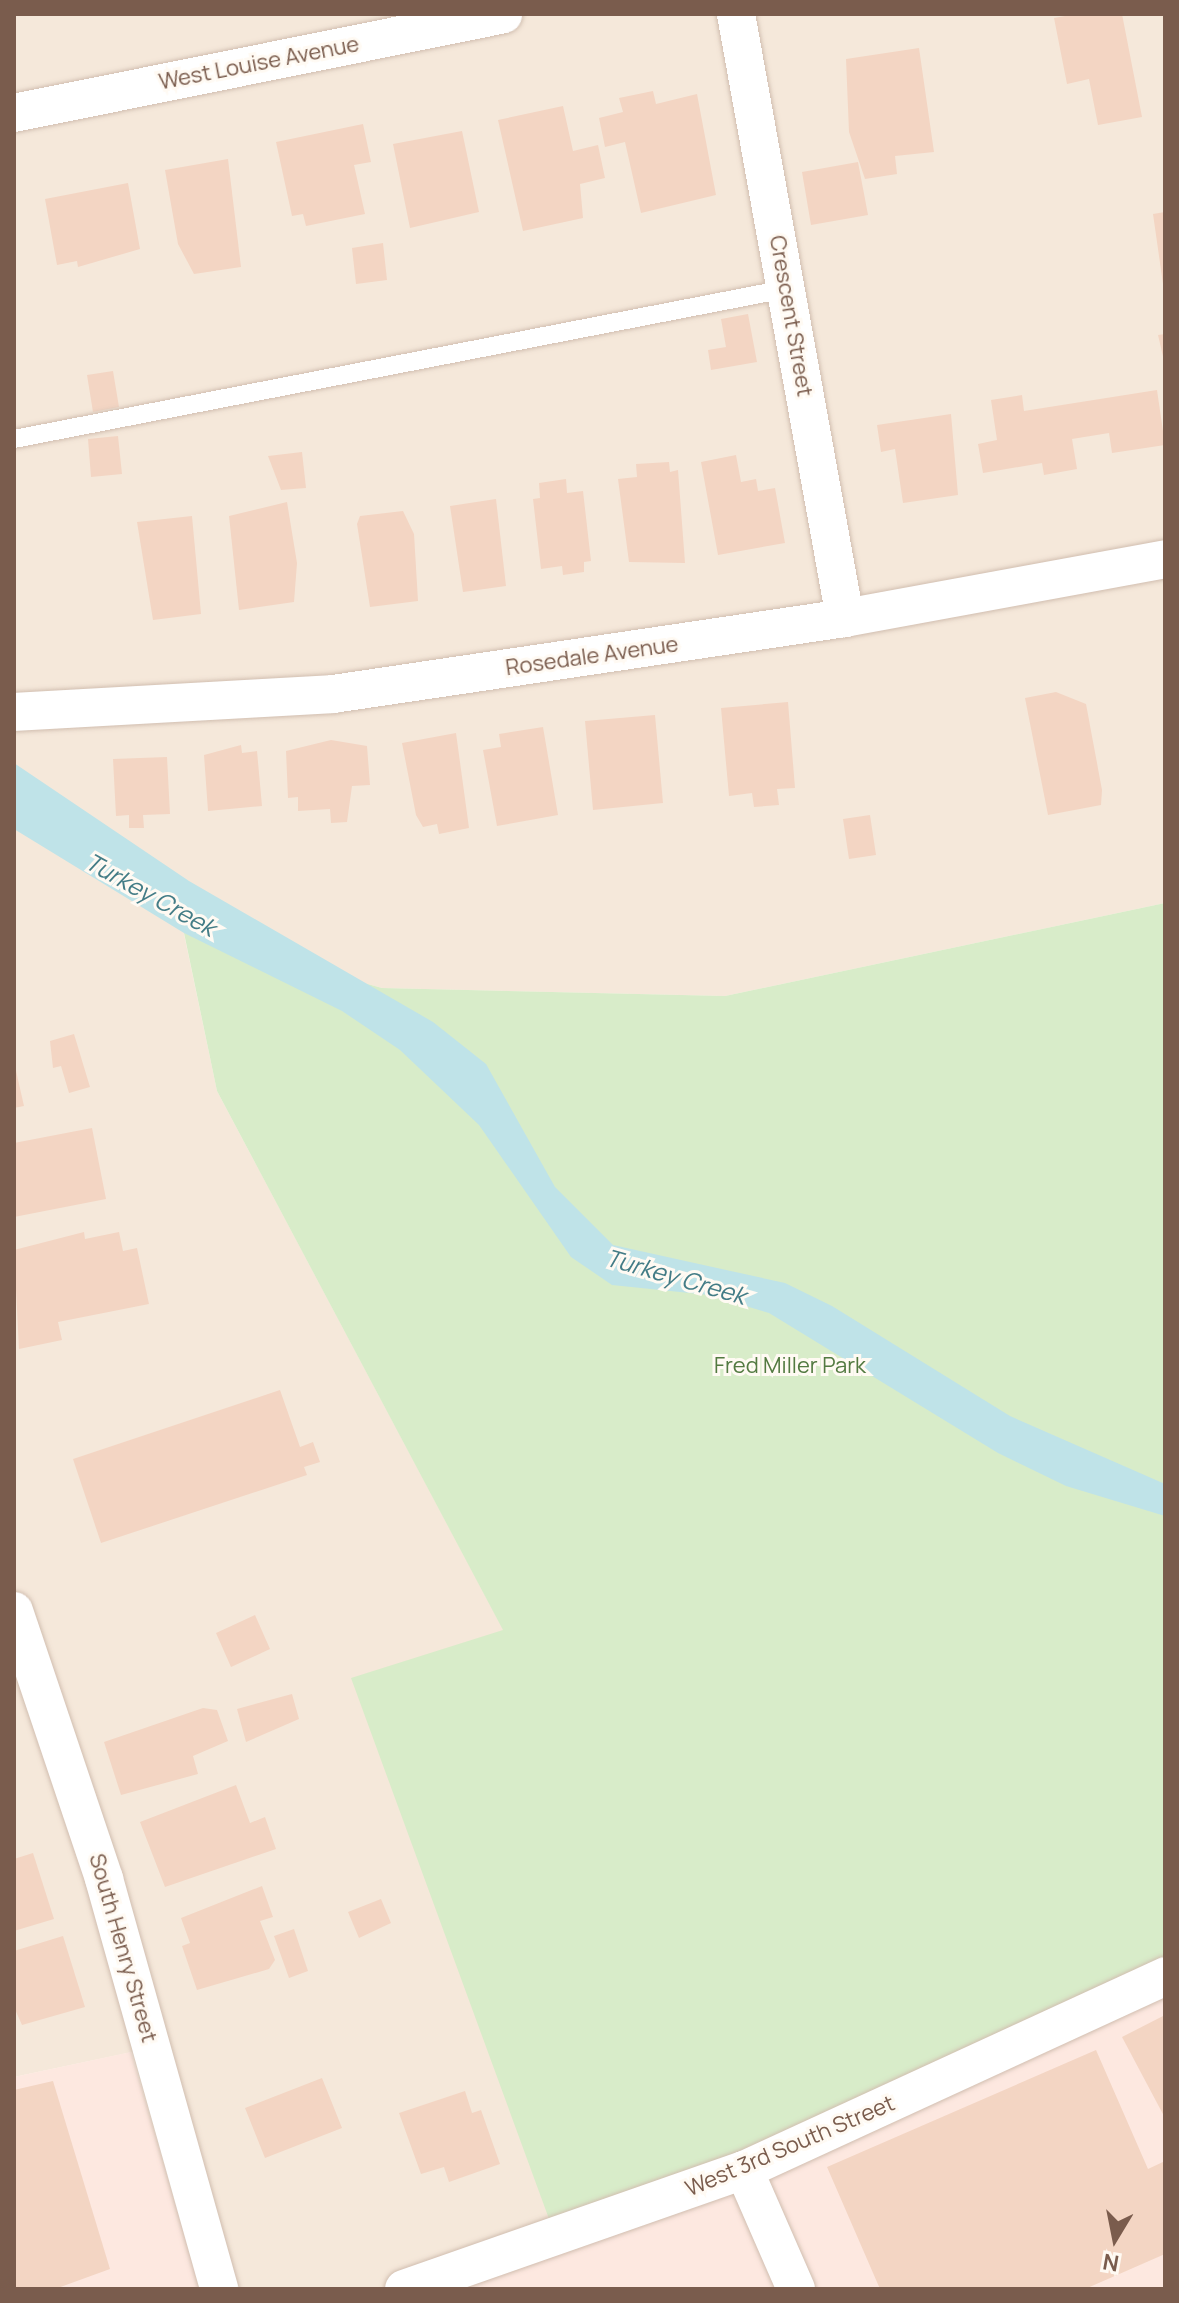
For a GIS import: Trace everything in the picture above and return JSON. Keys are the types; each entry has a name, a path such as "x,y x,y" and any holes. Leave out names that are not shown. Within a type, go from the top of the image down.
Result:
{"street":[{"name":"West Louise Avenue","path":"14,113 503,14"},
{"name":"Crescent Street","path":"736,14 845,618"},
{"name":"Rosedale Avenue","path":"14,712 333,694 845,618 1165,559"},
{"name":"South Henry Street","path":"14,1611 104,1879 219,2289"},
{"name":"West 3rd South Street","path":"404,2289 744,2170 1165,1976"},
{"path":"744,2170 796,2289"}],"lane":[{"path":"14,439 786,289"}],"shaded area":[{"path":"14,14 1165,14 1165,903 725,996 382,988 184,934 217,1091 504,1631 556,2238 404,2289 219,2289 151,2048 14,2077"},
{"path":"1165,1978 1165,2289 445,2289"},
{"path":"131,2052 200,2289 14,2289 14,2077"}],"green space":[{"name":"Fred Miller Park","path":"1165,903 1165,1976 556,2238 351,1678 503,1630 217,1091 184,933 382,988 725,996"}],"water":[{"name":"Turkey Creek","path":"14,763 189,881 433,1022 486,1064 555,1187 613,1245 785,1283 832,1306 1010,1416 1165,1484 1165,1516 1066,1486 998,1453 769,1313 709,1295 612,1285 571,1257 479,1125 400,1050 342,1011 184,933 14,829"}],"building":[{"path":"1076,14 1122,14 1142,117 1098,125 1089,79 1067,84 1054,18"},
{"path":"919,48 934,152 895,156 897,174 865,179 849,132 846,59"},
{"path":"653,91 656,104 697,94 716,195 641,213 625,142 605,147 599,118 623,112 619,98"},
{"path":"563,106 573,151 598,145 605,178 580,184 583,218 523,231 498,120"},
{"path":"363,124 371,162 354,165 365,214 306,226 303,214 292,216 276,142"},
{"path":"462,131 479,212 410,228 393,144"},
{"path":"228,159 241,267 194,274 178,244 165,170"},
{"path":"858,162 868,215 811,225 802,172"},
{"path":"128,183 140,249 78,267 77,261 57,265 45,199"},
{"path":"1165,212 1165,284 1163,284 1153,214"},
{"path":"383,243 387,280 356,284 352,248"},
{"path":"748,314 757,362 711,370 708,350 726,347 721,319"},
{"path":"1165,334 1165,361 1164,361 1158,335"},
{"path":"113,371 119,407 93,412 87,375"},
{"path":"1157,390 1165,445 1112,453 1109,433 1072,439 1077,469 1044,475 1042,463 983,473 978,444 997,440 991,400 1022,395 1024,411"},
{"path":"951,414 958,495 903,503 895,449 881,452 877,425"},
{"path":"118,436 122,474 91,477 88,439"},
{"path":"302,452 306,488 281,490 268,456"},
{"path":"736,455 741,482 756,479 758,491 775,488 785,543 718,555 701,462"},
{"path":"669,462 670,472 678,470 685,563 629,562 618,479 637,477 636,464"},
{"path":"566,479 567,493 583,491 591,561 584,562 584,572 563,575 562,566 541,569 533,499 540,498 539,483"},
{"path":"496,499 506,586 463,592 450,506"},
{"path":"287,502 297,563 294,602 239,610 229,516"},
{"path":"403,511 414,534 418,601 370,607 357,524 360,516"},
{"path":"192,516 201,614 153,620 137,522"},
{"path":"1056,692 1086,704 1102,790 1101,805 1048,815 1025,698"},
{"path":"788,702 795,788 777,789 779,805 754,807 752,793 729,796 721,708"},
{"path":"655,715 663,803 593,810 585,721"},
{"path":"543,727 558,815 497,826 483,750 501,747 499,734"},
{"path":"456,733 469,828 439,834 437,824 423,827 416,815 402,743"},
{"path":"331,740 367,746 370,785 352,786 347,822 331,823 330,809 298,811 298,797 288,798 286,751"},
{"path":"241,745 242,753 257,751 262,806 208,811 204,755"},
{"path":"167,757 170,814 143,815 144,828 129,828 129,815 116,816 113,759"},
{"path":"870,815 876,855 849,859 843,819"},
{"path":"74,1034 90,1087 69,1093 61,1066 53,1068 50,1041"},
{"path":"14,1062 24,1106 14,1108"},
{"path":"92,1128 106,1199 14,1217 14,1143"},
{"path":"84,1232 85,1239 119,1232 123,1251 137,1248 149,1304 58,1322 62,1340 19,1349 14,1250"},
{"path":"280,1390 300,1447 313,1442 320,1462 304,1467 307,1475 101,1543 73,1459"},
{"path":"255,1615 270,1649 231,1667 216,1633"},
{"path":"292,1694 299,1719 246,1742 237,1709"},
{"path":"203,1708 217,1710 228,1741 193,1756 198,1774 121,1795 104,1742"},
{"path":"236,1785 250,1823 265,1817 276,1849 165,1887 140,1822"},
{"path":"33,1853 54,1919 14,1931 14,1859"},
{"path":"262,1886 273,1917 260,1921 275,1960 269,1969 197,1990 182,1946 190,1943 181,1918"},
{"path":"381,1899 391,1923 359,1938 348,1912"},
{"path":"294,1929 308,1971 289,1978 274,1936"},
{"path":"63,1936 85,2007 22,2025 14,2007 14,1951"},
{"path":"1165,2015 1165,2118 1122,2037"},
{"path":"1096,2050 1148,2169 1165,2161 1165,2254 1085,2289 880,2289 827,2167"},
{"path":"322,2078 342,2128 265,2158 245,2108"},
{"path":"53,2081 110,2269 55,2289 14,2289 14,2090"},
{"path":"465,2091 472,2113 481,2110 500,2164 449,2182 444,2167 421,2174 399,2113"}]}
